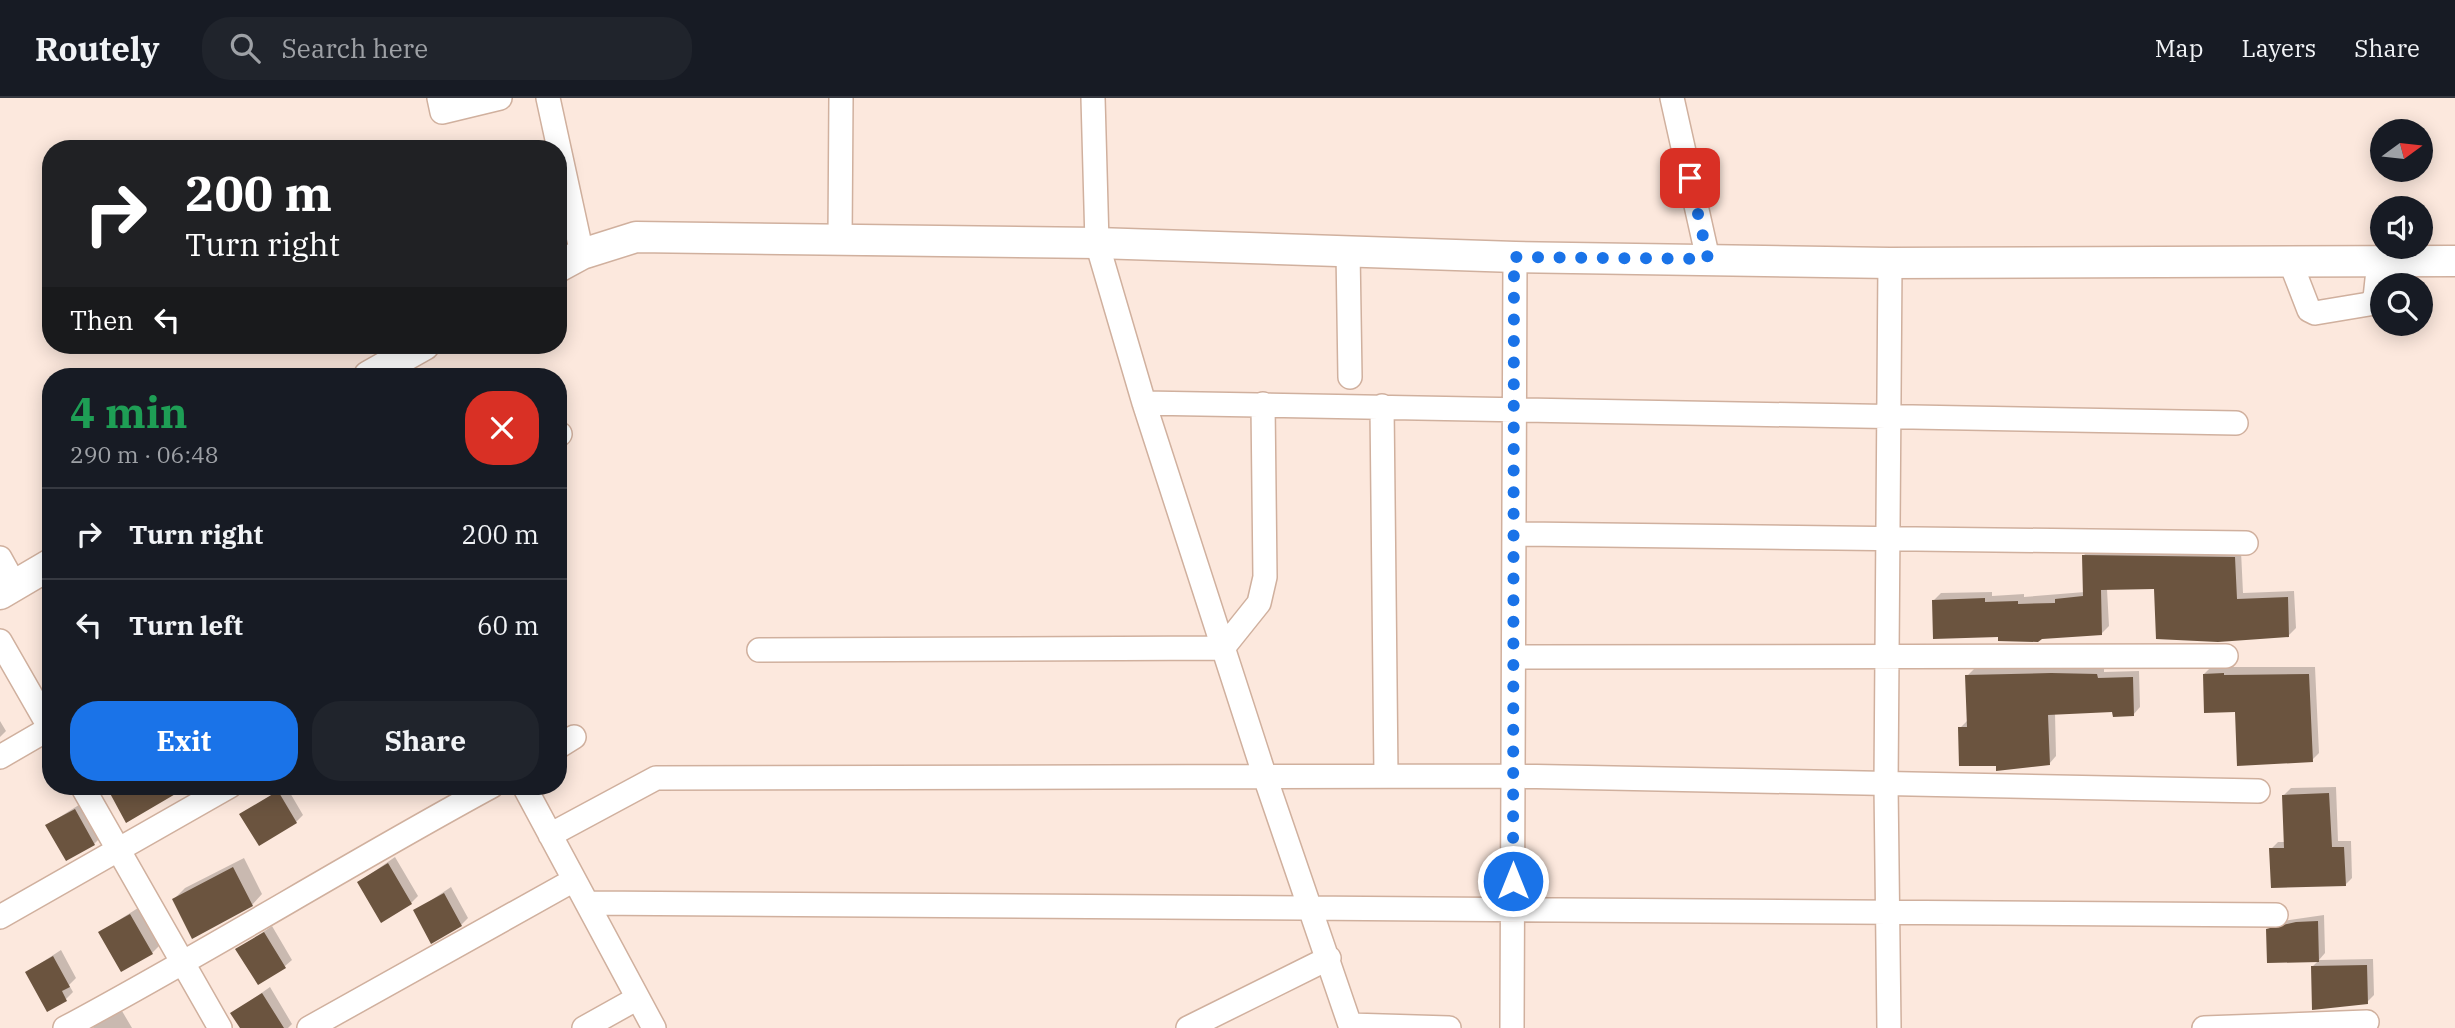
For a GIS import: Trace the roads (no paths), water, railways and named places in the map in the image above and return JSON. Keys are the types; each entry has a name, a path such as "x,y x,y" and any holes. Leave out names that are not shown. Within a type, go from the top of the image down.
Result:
{"main road":[{"path":"570,260 636,237 1097,243 1514,257 1890,263 2455,261"},
{"path":"382,368 403,354"},
{"path":"7,589 42,569"}],"street":[{"path":"439,98 442,112 500,98"},
{"path":"548,98 554,140"},
{"path":"840,240 841,98"},
{"path":"1093,98 1097,243 1144,403 1223,648 1350,1026 1449,1028"},
{"path":"1672,98 1708,259"},
{"path":"567,238 570,260"},
{"path":"1349,251 1350,377"},
{"path":"1512,1028 1514,257"},
{"path":"2290,261 2309,310 2315,313 2369,304 2375,298 2379,261"},
{"path":"1889,1028 1886,785 1891,416 1890,263"},
{"path":"1144,403 2236,423"},
{"path":"1223,648 1258,603 1265,577 1263,404"},
{"path":"1382,406 1386,775"},
{"path":"1514,534 2246,543"},
{"path":"0,558 7,589"},
{"path":"0,641 42,715"},
{"path":"759,650 1223,648"},
{"path":"1514,657 2226,656"},
{"path":"0,757 42,733"},
{"path":"550,835 656,778 1264,774 1514,776 2258,791"},
{"path":"87,795 219,1028"},
{"path":"0,917 214,795"},
{"path":"65,1028 184,965 477,795"},
{"path":"529,795 636,999 654,1028"},
{"path":"309,1028 574,880"},
{"path":"587,903 2276,915"},
{"path":"1188,1028 1329,958"},
{"path":"584,1028 636,999"},
{"path":"2204,1028 2367,1023"}]}
